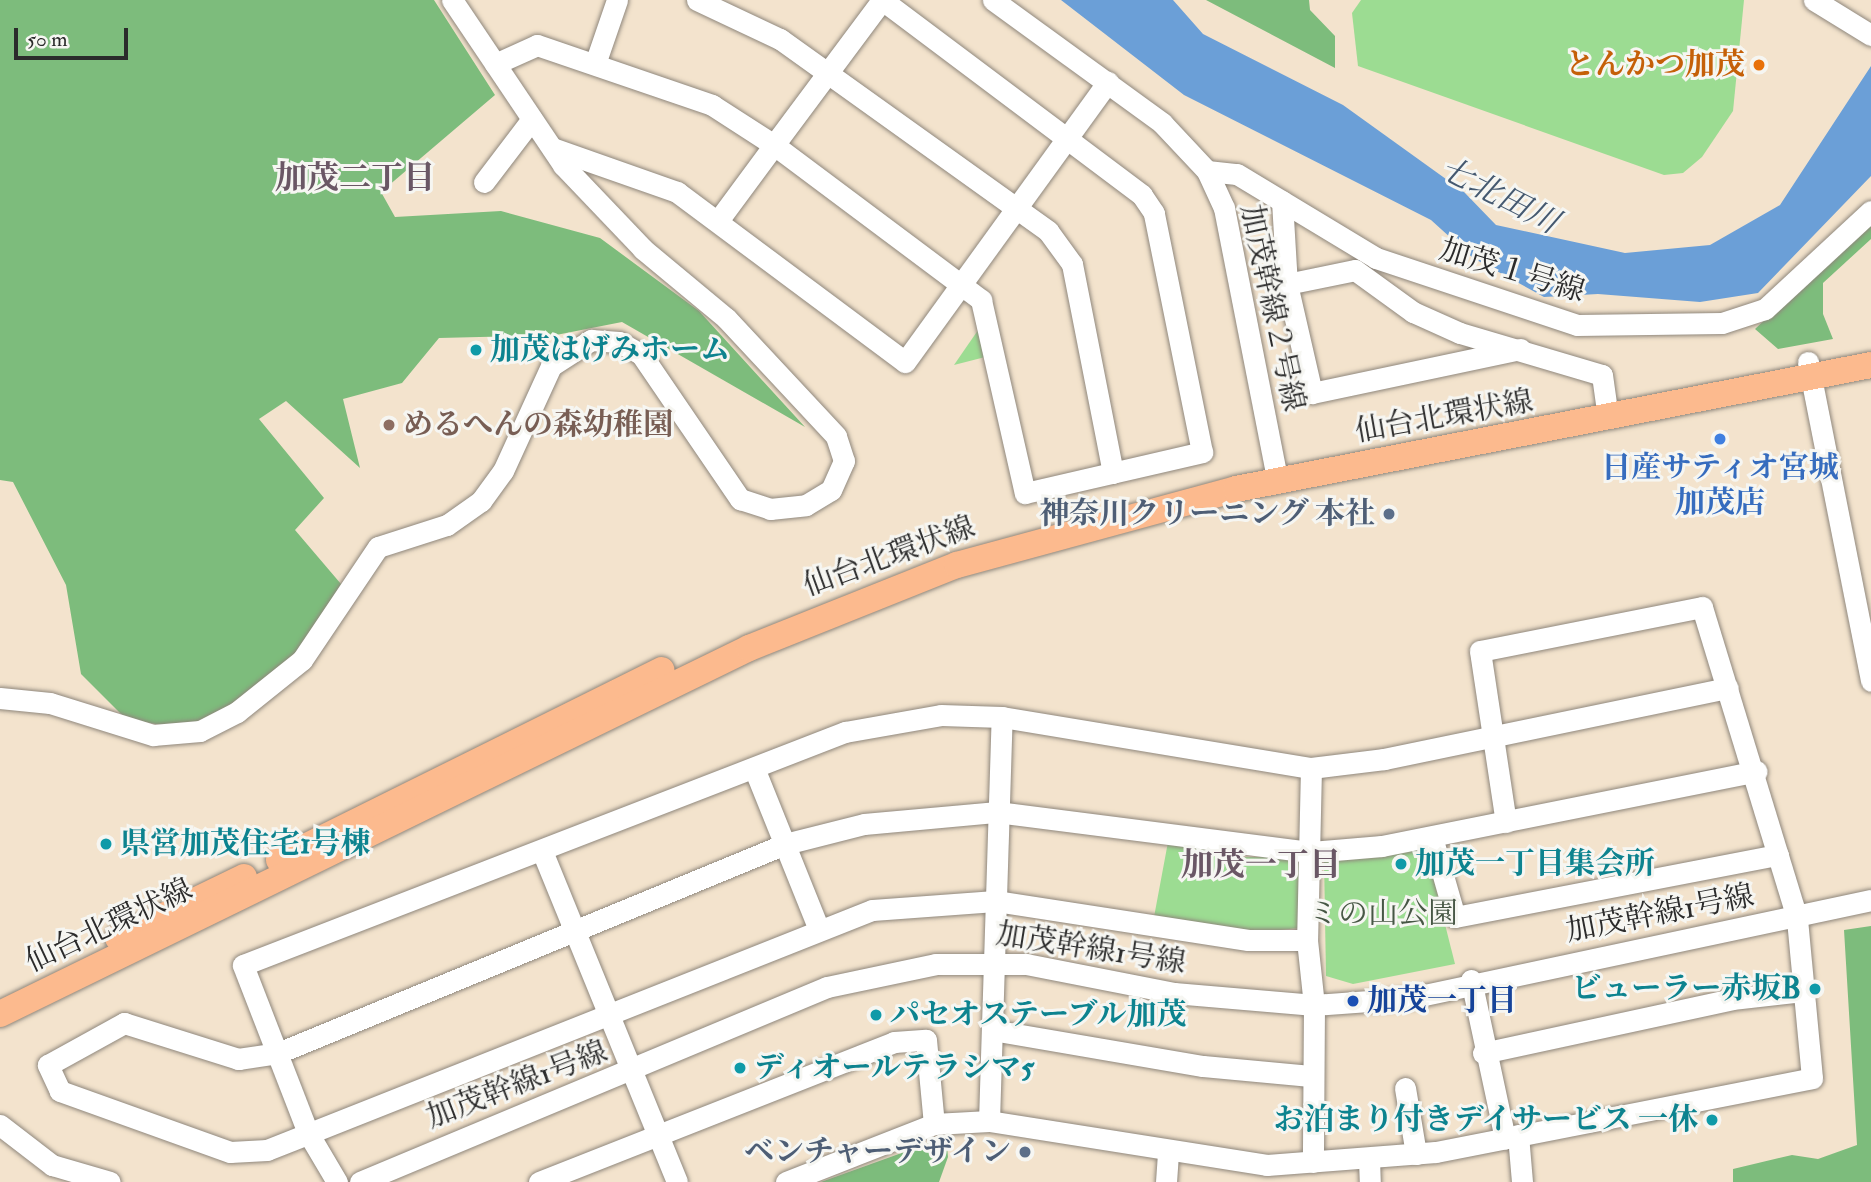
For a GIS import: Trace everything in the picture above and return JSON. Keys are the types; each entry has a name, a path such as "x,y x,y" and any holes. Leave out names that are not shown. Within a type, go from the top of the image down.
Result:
{"main road":[{"name":"仙台北環状線","path":"0,995 580,709 849,586 1035,523 1810,370 1871,349"},
{"name":"仙台北環状線","path":"0,1014 806,624 1042,539 1276,474 1606,402 1810,370 1871,365"}],"street":[{"path":"0,698 50,703 153,736 200,731 237,712 302,660 378,547 447,525 488,493 551,366 591,340 620,341 641,354 740,499 770,509 806,505 831,490 844,461 836,436 726,318 643,249 552,148 452,0"},
{"path":"596,61 617,0"},
{"path":"697,0 780,40 1016,212 1048,232 1072,264 1113,473"},
{"path":"495,64 537,45 596,61 712,105 774,145 981,300 987,312 1025,493 1202,452 1154,213 1124,177 882,0 828,73 774,145 720,218"},
{"name":"加茂幹線２号線","path":"993,0 1163,123 1207,171 1224,208 1276,474"},
{"path":"1814,0 1863,30"},
{"path":"552,148 677,192 720,218 905,362 1070,138 1108,82"},
{"path":"484,182 532,119"},
{"name":"加茂１号線","path":"1207,171 1237,174 1376,258 1577,325 1722,323 1765,309 1871,211"},
{"path":"1282,201 1287,284 1312,393 1520,349"},
{"path":"1287,284 1355,270 1413,312 1602,375 1606,402"},
{"path":"1810,370 1871,681"},
{"path":"786,1182 934,1124 989,1121 1168,1153 1267,1165 1416,1154 1812,1078 1797,918 1756,771 1702,607 1480,651 1506,822"},
{"path":"337,1182 308,1133 243,965 845,732 893,721 1002,717 1311,768 1494,736 1728,688"},
{"path":"989,1121 1002,717"},
{"path":"754,768 818,927"},
{"path":"1311,768 1307,940 1314,1005 1311,1076 1313,1162"},
{"path":"1307,940 1248,940 995,901 872,910 818,927 268,1150 230,1152 60,1091 48,1065 124,1023 238,1059 278,1053 575,928 785,844 929,814 997,812 1311,852 1432,837 1756,771"},
{"path":"1432,837 1455,917 1778,855"},
{"path":"542,850 610,1011 677,1182"},
{"name":"加茂幹線1号線","path":"360,1182 634,1071 827,988 936,964 996,961 1174,993 1314,1005 1410,998 1471,981 1797,918 1871,900"},
{"path":"1471,981 1483,1053 1511,1137 1522,1182"},
{"path":"1483,1053 1732,999 1803,991"},
{"path":"992,1030 1203,1066 1311,1076"},
{"path":"539,1182 659,1136 852,1055 926,1040 934,1124"},
{"path":"1405,1088 1416,1154"},
{"path":"0,1125 52,1165 110,1182"},
{"path":"1166,1182 1168,1153"},
{"path":"1369,1159 1370,1182"}],"green space":[{"path":"0,0 434,0 495,95 381,192 395,217 501,211 600,238 699,311 805,427 622,322 556,335 439,338 402,383 343,399 360,468 286,401 259,419 324,498 295,530 341,584 299,656 237,703 186,729 126,719 81,674 66,585 13,482 0,480"},
{"path":"1206,0 1309,0 1310,10 1335,36 1335,68"},
{"path":"1361,0 1744,0 1733,111 1702,157 1683,173 1664,175 1358,66 1352,13"},
{"path":"1871,219 1871,239 1823,283 1823,314 1833,339 1778,349 1755,329"},
{"path":"985,320 993,355 954,365"},
{"path":"1168,842 1245,857 1294,857 1302,867 1298,928 1255,933 1154,917"},
{"name":"ミの山公園","path":"1426,849 1455,964 1353,984 1326,976 1324,859"},
{"path":"1871,926 1871,1182 1733,1182 1733,1169 1792,1155 1818,1159 1857,1145 1844,930"},
{"path":"946,1137 948,1157 939,1182 821,1182"}],"water":[{"path":"1061,0 1173,0 1203,34 1343,105 1464,192 1496,225 1625,253 1710,245 1780,205 1871,66 1871,176 1758,293 1700,302 1598,294 1544,297 1473,258 1431,220 1184,95"}],"place":[{"name":"とんかつ加茂","path":"1759,65"},
{"name":"加茂はげみホーム","path":"476,350"},
{"name":"めるへんの森幼稚園","path":"389,425"},
{"name":"日産サティオ宮城 加茂店","path":"1720,439"},
{"name":"神奈川クリーニング 本社","path":"1389,514"},
{"name":"県営加茂住宅1号棟","path":"106,844"},
{"name":"加茂一丁目集会所","path":"1401,864"},
{"name":"ビューラー赤坂B","path":"1815,989"},
{"name":"加茂一丁目","path":"1353,1001"},
{"name":"パセオステーブル加茂","path":"876,1015"},
{"name":"ディオールテラシマ5","path":"740,1068"},
{"name":"お泊まり付きデイサービス 一休","path":"1712,1120"},
{"name":"ベンチャーデザイン","path":"1025,1152"}],"district":[{"name":"加茂二丁目","path":"355,178"},
{"name":"加茂一丁目","path":"1261,865"}],"water label":[{"name":"七北田川","path":"1499,196"}]}
